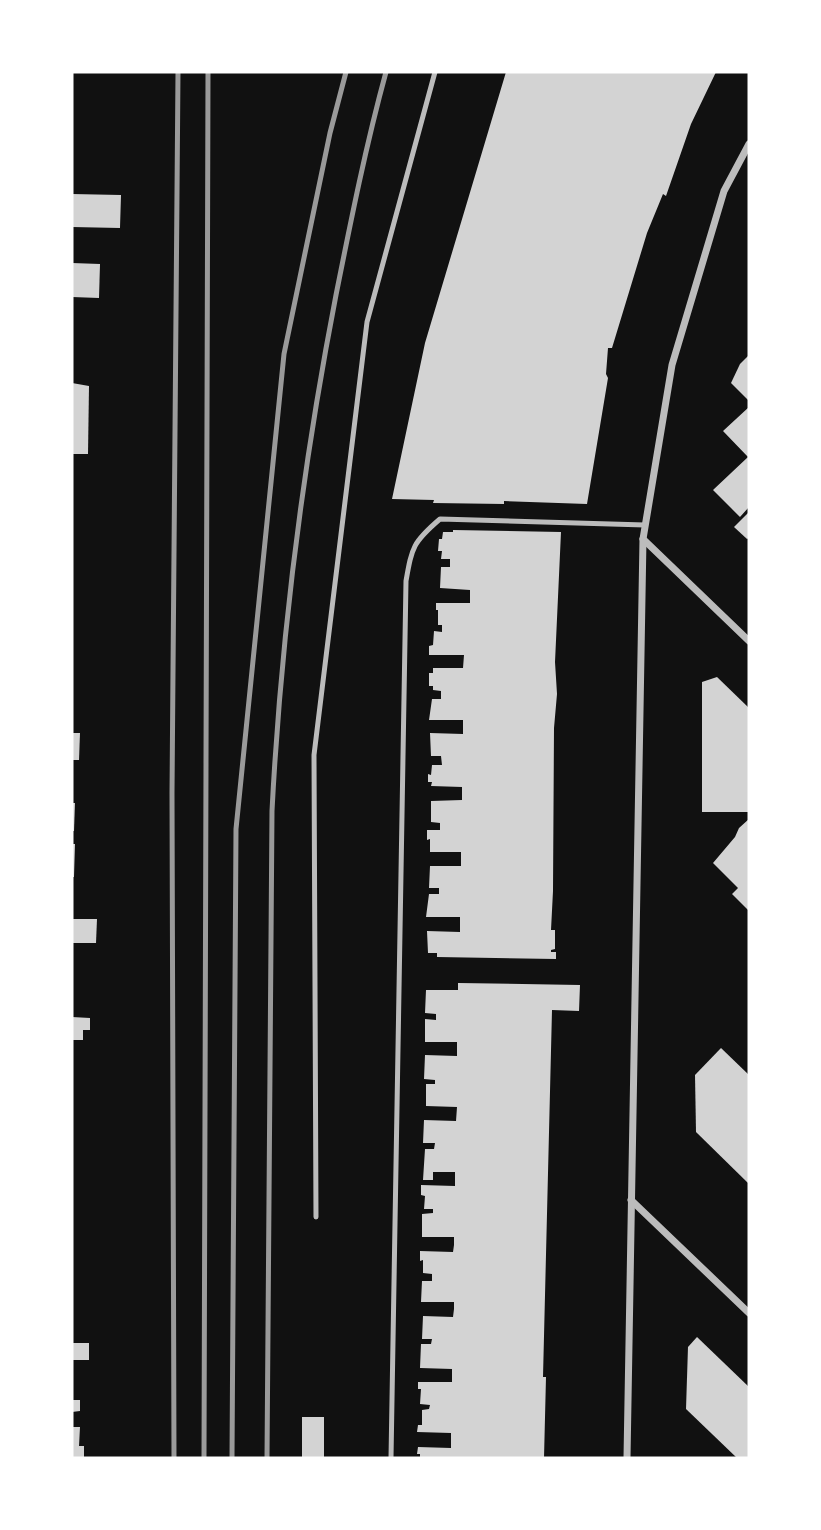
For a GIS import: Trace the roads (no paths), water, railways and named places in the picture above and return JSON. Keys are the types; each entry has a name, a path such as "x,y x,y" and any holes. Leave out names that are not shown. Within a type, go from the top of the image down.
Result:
{"street":[{"path":"627,1458 643,539 672,365 724,191 749,144"},
{"path":"643,539 749,641"},
{"path":"631,1200 749,1313"}],"lane":[{"path":"316,1217 314,755 367,322 435,72"},
{"path":"391,1458 406,581 412,548 440,519 645,525"}],"railway":[{"path":"174,1458 172,793 178,72"},
{"path":"204,1458 208,72"},
{"path":"232,1458 236,829 284,354 330,133 346,72"},
{"path":"267,1458 272,811 281,681 295,552 324,359 359,183 386,72"}]}
